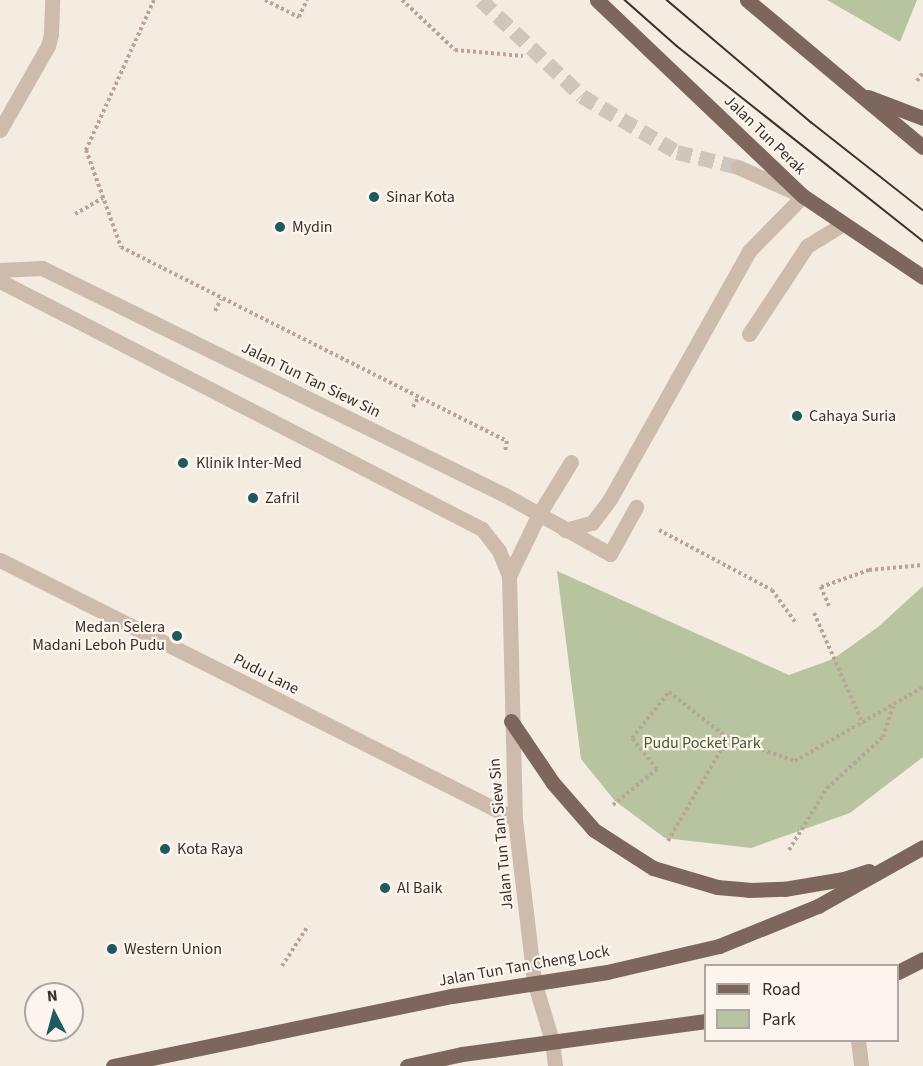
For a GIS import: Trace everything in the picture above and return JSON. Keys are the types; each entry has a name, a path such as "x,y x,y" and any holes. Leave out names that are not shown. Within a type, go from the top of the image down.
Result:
{"main road":[{"name":"Jalan Tun Perak","path":"597,0 803,196 923,277"},
{"path":"747,0 923,147"},
{"path":"857,93 923,118"},
{"path":"511,721 552,783 594,830 653,868 717,887 749,890 784,889 844,879 903,860"},
{"name":"Jalan Tun Tan Cheng Lock","path":"113,1066 252,1035 534,981 607,972 719,946 818,906 923,847"},
{"path":"899,971 920,963"},
{"path":"407,1066 462,1054 704,1021"}],"street":[{"path":"0,130 48,46 51,34 52,0"},
{"path":"565,530 592,523 610,499 749,251 803,196 738,167"},
{"path":"749,334 807,246 843,224"},
{"name":"Jalan Tun Tan Siew Sin","path":"0,270 42,268 505,495 539,514 509,576"},
{"name":"Jalan Tun Tan Siew Sin","path":"0,281 482,529 498,551 509,576 515,819 534,981 552,1041 555,1066"},
{"path":"571,462 539,514 610,554 636,507"},
{"name":"Pudu Lane","path":"0,560 515,819"},
{"path":"858,1042 861,1066"}],"path":[{"path":"154,0 86,150 121,247 507,441 505,451"},
{"path":"265,0 299,17 307,0"},
{"path":"402,0 455,50 523,56"},
{"path":"917,81 923,72"},
{"path":"75,214 103,198"},
{"path":"215,311 221,299"},
{"path":"413,407 418,398"},
{"path":"619,538 654,528 772,590 795,622"},
{"path":"829,606 821,587 869,570 923,565"},
{"path":"814,613 863,724"},
{"path":"611,807 657,769 632,738 669,692 728,738 795,761 863,724 923,687"},
{"path":"789,850 827,788 883,738 893,705"},
{"path":"662,850 728,738"},
{"path":"282,966 308,926"}],"green space":[{"path":"827,0 917,0 900,42"},
{"name":"Pudu Pocket Park","path":"557,571 789,675 833,659 878,627 923,586 923,757 850,813 751,848 665,838 615,801 581,759"}],"tunnel":[{"path":"481,0 582,96 677,152 738,167"}],"tram line":[{"path":"625,0 677,46 923,241"},
{"path":"667,0 811,122 923,210"}],"place":[{"name":"Sinar Kota","path":"374,197"},
{"name":"Mydin","path":"280,227"},
{"name":"Cahaya Suria","path":"797,416"},
{"name":"Klinik Inter-Med","path":"183,463"},
{"name":"Zafril","path":"253,498"},
{"name":"Medan Selera Madani Leboh Pudu","path":"177,636"},
{"name":"Kota Raya","path":"165,849"},
{"name":"Al Baik","path":"385,888"},
{"name":"Western Union","path":"112,949"}]}
